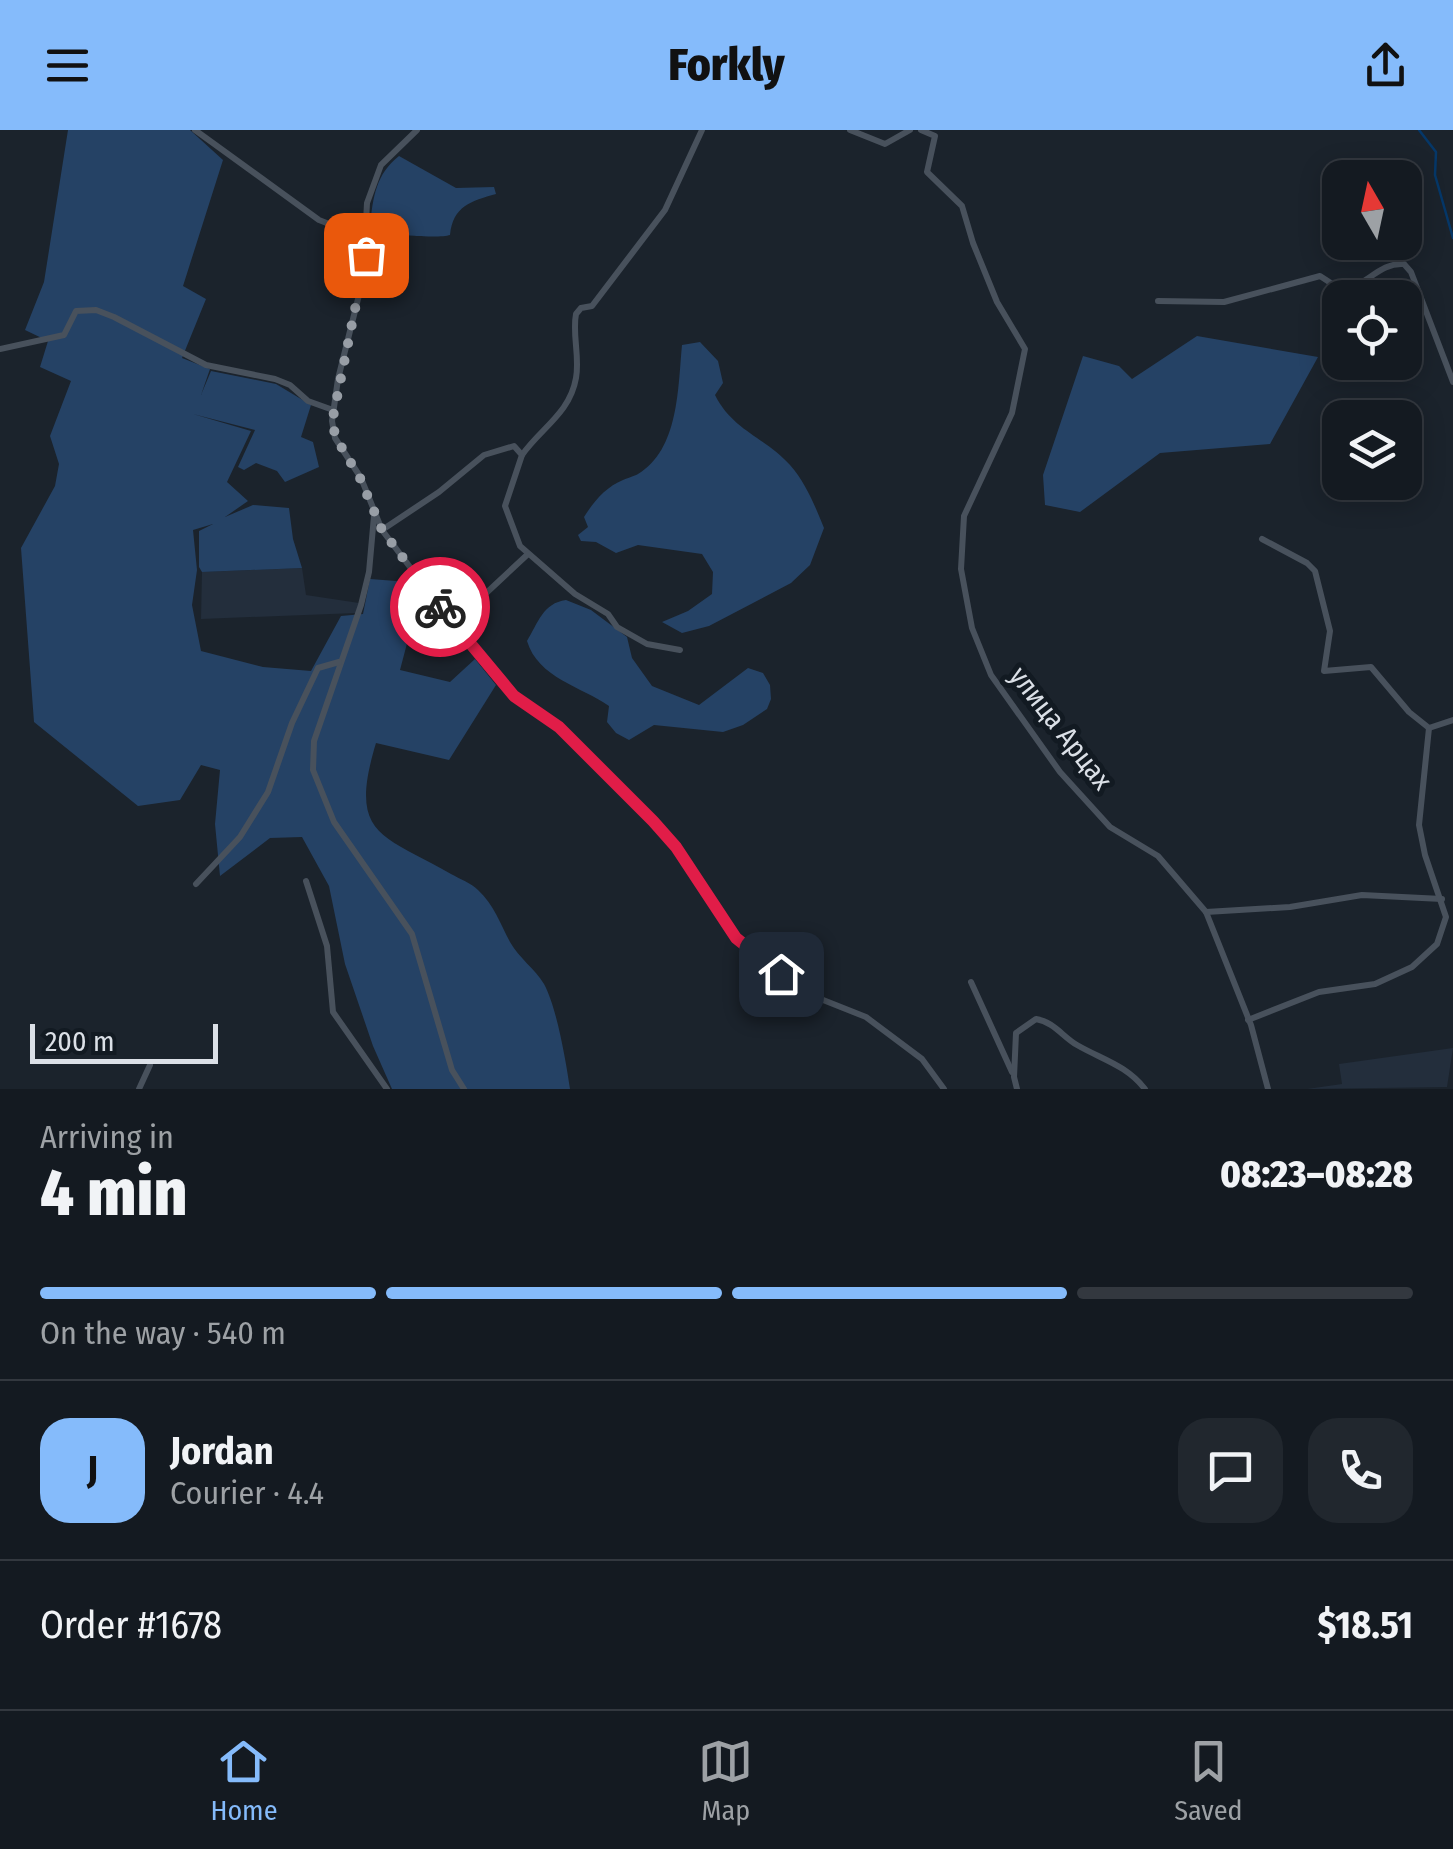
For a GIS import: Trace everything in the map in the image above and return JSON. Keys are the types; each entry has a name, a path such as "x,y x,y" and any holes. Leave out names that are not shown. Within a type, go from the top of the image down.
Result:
{"street":[{"path":"195,130 320,220 364,238"},
{"path":"417,130 381,166 367,203 363,279 332,422 336,438 360,478 382,530 514,696 559,727 676,847 736,938 804,992 866,1017 922,1059 944,1089"},
{"path":"680,650 647,644 616,627 608,614 589,604 528,554 516,538 505,506 522,454 568,403 577,377 576,314 586,305 592,306 665,210 702,130"},
{"path":"850,130 885,144 910,130"},
{"name":"улица Арцах","path":"921,130 935,136 927,172 962,206 998,302 1025,348 1012,413 964,516 960,569 972,628 990,675 1060,772 1110,827 1158,856 1206,912 1248,1020 1268,1089"},
{"path":"1158,301 1224,302 1320,276 1343,290 1357,286 1385,267 1404,264 1412,272 1453,382"},
{"path":"0,349 64,335 76,310 96,310 206,365 275,379 308,401 334,410"},
{"path":"382,530 495,450 514,446 522,454"},
{"path":"374,510 369,572 314,741 313,770 334,822 412,934 452,1070 464,1089"},
{"path":"1262,539 1315,571 1330,631 1324,671 1371,667 1409,712 1429,728"},
{"path":"453,624 528,554"},
{"path":"196,884 240,837 268,792 292,723 318,668 340,662"},
{"path":"1429,728 1453,720"},
{"path":"1248,1020 1319,992 1375,984 1412,967 1437,944 1450,919 1425,855 1419,825 1429,728"},
{"path":"306,881 327,946 332,1012 387,1089"},
{"path":"1206,912 1290,907 1362,895 1442,899"},
{"path":"972,982 1014,1078"},
{"path":"1016,1089 1016,1033 1036,1020 1046,1021 1076,1044 1114,1061 1146,1089"},
{"path":"139,1089 150,1065"}],"shaded area":[{"path":"68,130 190,130 223,160 183,286 206,299 182,358 210,369 201,395 211,371 276,384 311,405 301,437 313,442 319,467 285,482 277,471 256,463 244,470 238,467 255,430 193,414 251,431 227,482 248,501 225,517 253,505 289,508 302,568 202,572 199,531 213,524 193,530 197,570 192,605 201,651 263,667 311,671 341,616 363,614 370,579 409,582 420,594 400,670 450,682 475,659 496,685 449,760 376,743 368,774 369,815 389,839 472,885 488,902 514,948 549,994 570,1089 392,1089 345,964 329,886 302,837 270,838 220,876 215,824 220,770 201,765 180,800 138,806 34,722 21,548 55,486 59,464 50,436 71,381 40,367 48,341 25,330 44,282"},
{"path":"399,156 456,188 494,187 496,194 459,211 450,235 409,235 376,229 370,226 377,187 385,170"},
{"path":"1197,336 1318,357 1270,444 1160,453 1080,512 1045,505 1043,475 1083,356 1119,366 1132,379"},
{"path":"700,342 718,361 723,383 715,395 722,407 790,465 824,528 810,565 791,583 709,626 682,633 662,622 688,611 712,594 713,572 702,554 638,545 616,553 596,542 581,541 578,535 588,527 584,517 601,495 638,474 662,450 674,416 682,345"},
{"path":"302,568 306,595 359,603 356,613 201,619 202,572"},
{"path":"566,600 591,610 627,637 632,658 652,686 699,705 748,668 763,673 770,685 767,709 743,725 723,732 654,725 629,740 616,733 607,722 609,706 551,673 527,641 546,610"},
{"path":"1453,1048 1447,1087 1307,1089 1342,1084 1339,1064"}],"waterway":[{"path":"1419,130 1436,152 1435,175 1453,238"}],"way so far":[{"path":"366,255 332,422 344,456 360,478 382,530 440,607"}],"route":[{"path":"440,607 514,696 559,727 653,821 676,847 736,938 781,974"}]}
